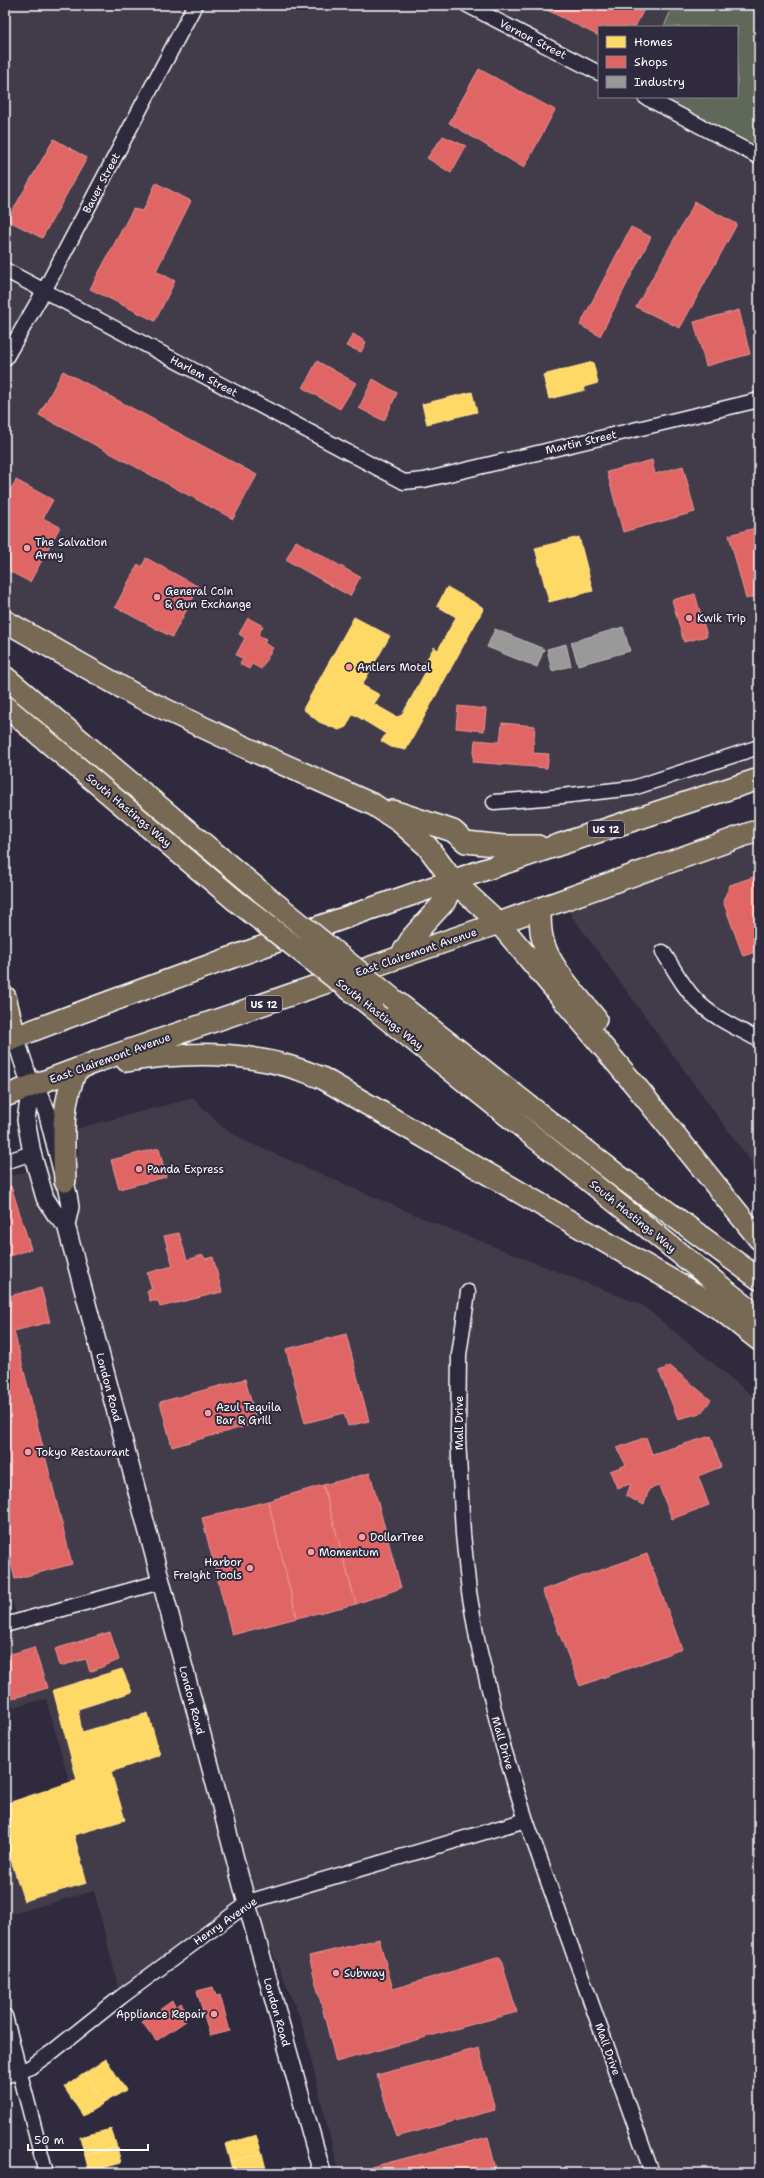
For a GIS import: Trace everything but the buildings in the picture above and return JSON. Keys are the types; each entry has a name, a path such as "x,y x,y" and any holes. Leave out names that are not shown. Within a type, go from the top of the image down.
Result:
{"main road":[{"path":"5,621 137,696 249,749 374,805 453,831 466,842 503,846 563,843"},
{"name":"South Hastings Way","path":"5,677 260,891 394,1000 620,1177 759,1279"},
{"name":"South Hastings Way","path":"5,706 235,900 372,1007 759,1317"},
{"name":"US 12","path":"10,1039 210,965 563,843 759,779"},
{"path":"374,805 400,822 427,846 453,882 499,923 639,1090 759,1239"},
{"name":"East Clairemont Avenue","path":"5,1096 78,1069 540,909 759,830"},
{"path":"400,958 414,935 445,901 453,882"},
{"path":"540,909 542,937 546,950 556,967 597,1021 639,1090"},
{"path":"5,997 10,1039"},
{"path":"65,1182 64,1113 68,1092 78,1069 174,1054 209,1054 250,1057 296,1067 322,1078 383,1112 697,1295 721,1310 759,1340"}],"street":[{"name":"Bauer Street","path":"5,359 44,291 195,5"},
{"name":"Vernon Street","path":"467,5 598,72"},
{"path":"647,98 757,156"},
{"name":"Harlem Street","path":"5,270 404,482"},
{"name":"Martin Street","path":"404,482 424,480 759,400"},
{"path":"494,802 632,788 759,747"},
{"path":"663,952 686,988 699,1002 717,1017 759,1040"},
{"name":"London Road","path":"10,1039 30,1086 40,1097 47,1112 70,1207 66,1226 247,1904 322,2173"},
{"name":"London Road","path":"30,1086 26,1120 32,1153 45,1198 56,1215 66,1226"},
{"path":"5,1162 32,1153"},
{"name":"Mall Drive","path":"468,1292 459,1355 458,1438 463,1534 468,1592 490,1697 526,1820 652,2173"},
{"path":"5,1625 160,1582"},
{"name":"Henry Avenue","path":"5,2076 19,2072 52,2052 121,1997 247,1904 259,1898 526,1820"},
{"path":"5,2016 46,2173"}],"shaded area":[{"path":"5,5 673,5 664,26 598,26 598,98 647,98 759,157 759,779 563,843 503,846 374,805 5,621"},
{"path":"759,830 759,1173 561,901"},
{"path":"193,1098 221,1126 245,1141 432,1222 642,1305 759,1401 759,2173 339,2173 302,2023 251,1901 121,1997 94,1891 5,1916 5,1811 72,1791 46,1699 5,1709 5,1625 18,1621 5,1574 5,1177 44,1168 79,1154 75,1129"}],"green space":[{"path":"673,5 759,5 759,157 647,98 738,98 738,26 664,26"}],"place":[{"name":"The Salvation Army","path":"27,548"},
{"name":"General Coin & Gun Exchange","path":"157,597"},
{"name":"Kwik Trip","path":"689,618"},
{"name":"Antlers Motel","path":"349,667"},
{"name":"Panda Express","path":"139,1169"},
{"name":"Azul Tequila Bar & Grill","path":"208,1413"},
{"name":"Tokyo Restaurant","path":"28,1452"},
{"name":"DollarTree","path":"362,1537"},
{"name":"Momentum","path":"311,1552"},
{"name":"Harbor Freight Tools","path":"250,1568"},
{"name":"Subway","path":"336,1973"},
{"name":"Appliance Repair","path":"214,2014"}]}
